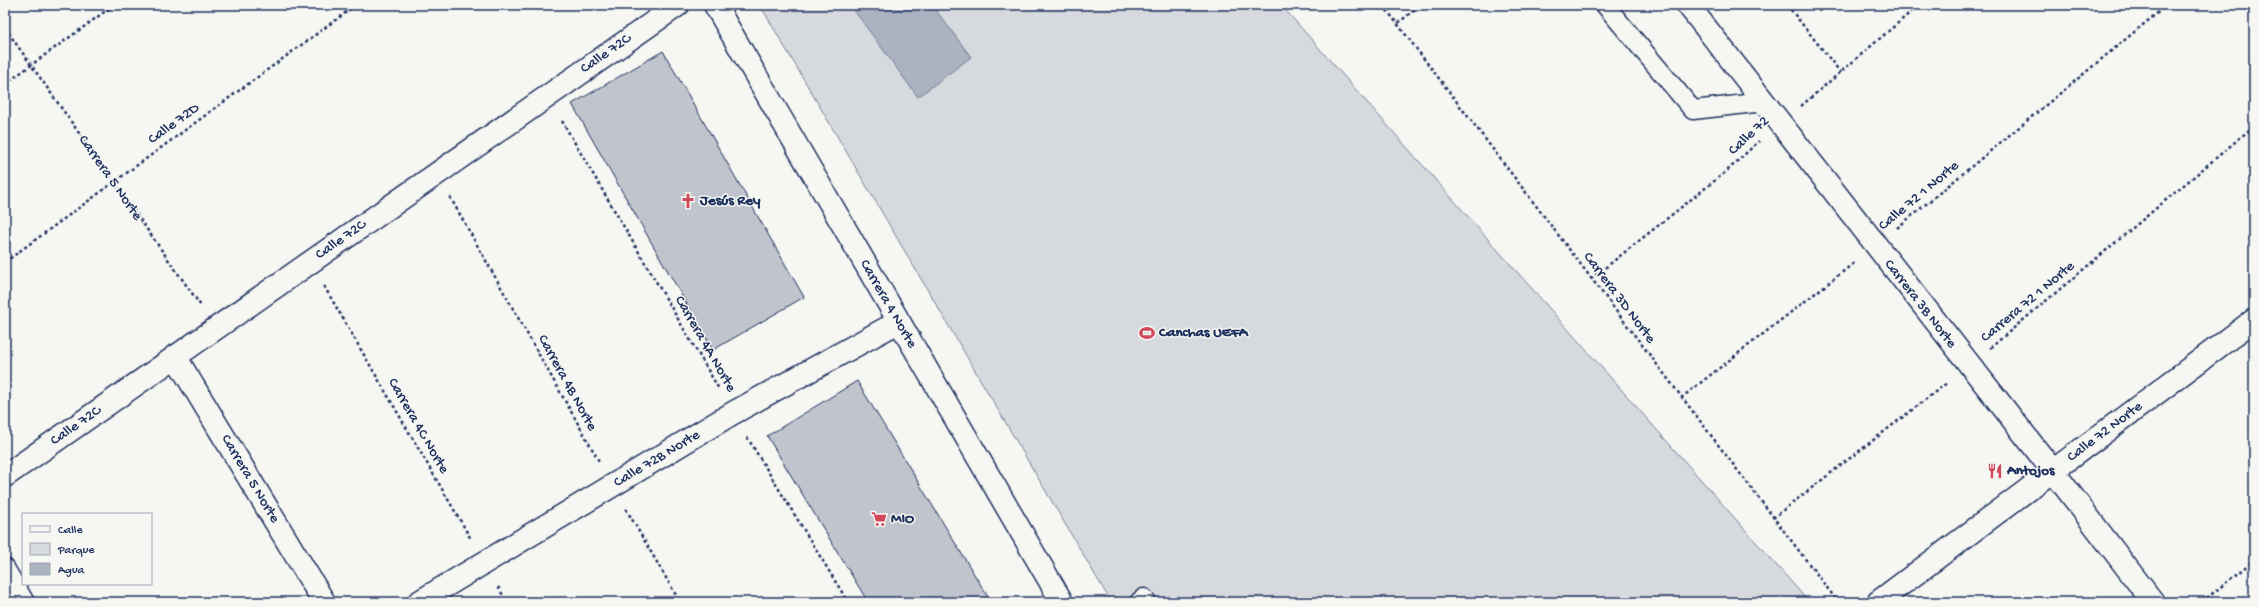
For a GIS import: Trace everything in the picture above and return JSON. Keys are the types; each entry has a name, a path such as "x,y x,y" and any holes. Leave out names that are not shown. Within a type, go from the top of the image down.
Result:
{"street":[{"name":"Calle 72C","path":"5,476 547,95 678,5"},
{"name":"Carrera 4 Norte","path":"715,5 1062,602"},
{"name":"Carrera 3B Norte","path":"1688,5 1875,246 2053,471 2153,602"},
{"name":"Calle 72 Norte","path":"1878,602 2254,320"},
{"name":"Calle 72B Norte","path":"419,602 733,413 898,322"},
{"name":"Carrera 5 Norte","path":"175,356 324,602"}],"lane":[{"path":"1605,5 1694,110 1764,102"},
{"path":"5,568 25,602"},
{"path":"1140,602 1144,598 1147,602"}],"path":[{"path":"5,84 114,5"},
{"name":"Calle 72D","path":"5,262 356,5"},
{"name":"Carrera 3D Norte","path":"1384,5 1681,398 1838,602"},
{"path":"1398,23 1421,5"},
{"path":"1788,5 1841,73"},
{"name":"Calle 72","path":"1591,279 1728,170 1780,122 1841,73 1919,5"},
{"name":"Calle 72 1 Norte","path":"1681,398 1875,246 2167,5"},
{"name":"Carrera 5 Norte","path":"5,28 216,327"},
{"name":"Carrera 4A Norte","path":"547,95 733,413 848,602"},
{"name":"Carrera 72 1 Norte","path":"1773,518 1969,366 2254,126"},
{"name":"Carrera 4B Norte","path":"437,173 612,486 680,602"},
{"name":"Carrera 4C Norte","path":"310,262 507,602"},
{"path":"2202,602 2254,560"}],"green space":[{"path":"760,5 1281,5 1809,602 1111,602"}],"water":[{"path":"850,5 932,5 971,57 918,97"}],"building":[{"name":"Jesús Rey","path":"663,51 804,297 713,350 572,104"},
{"name":"MIO","path":"857,381 991,602 868,602 767,436"}],"place":[{"name":"Jesús Rey","path":"688,201"},
{"name":"Canchas UEFA","path":"1147,333"},
{"name":"Antojos","path":"1995,471"},
{"name":"MIO","path":"879,519"}]}
